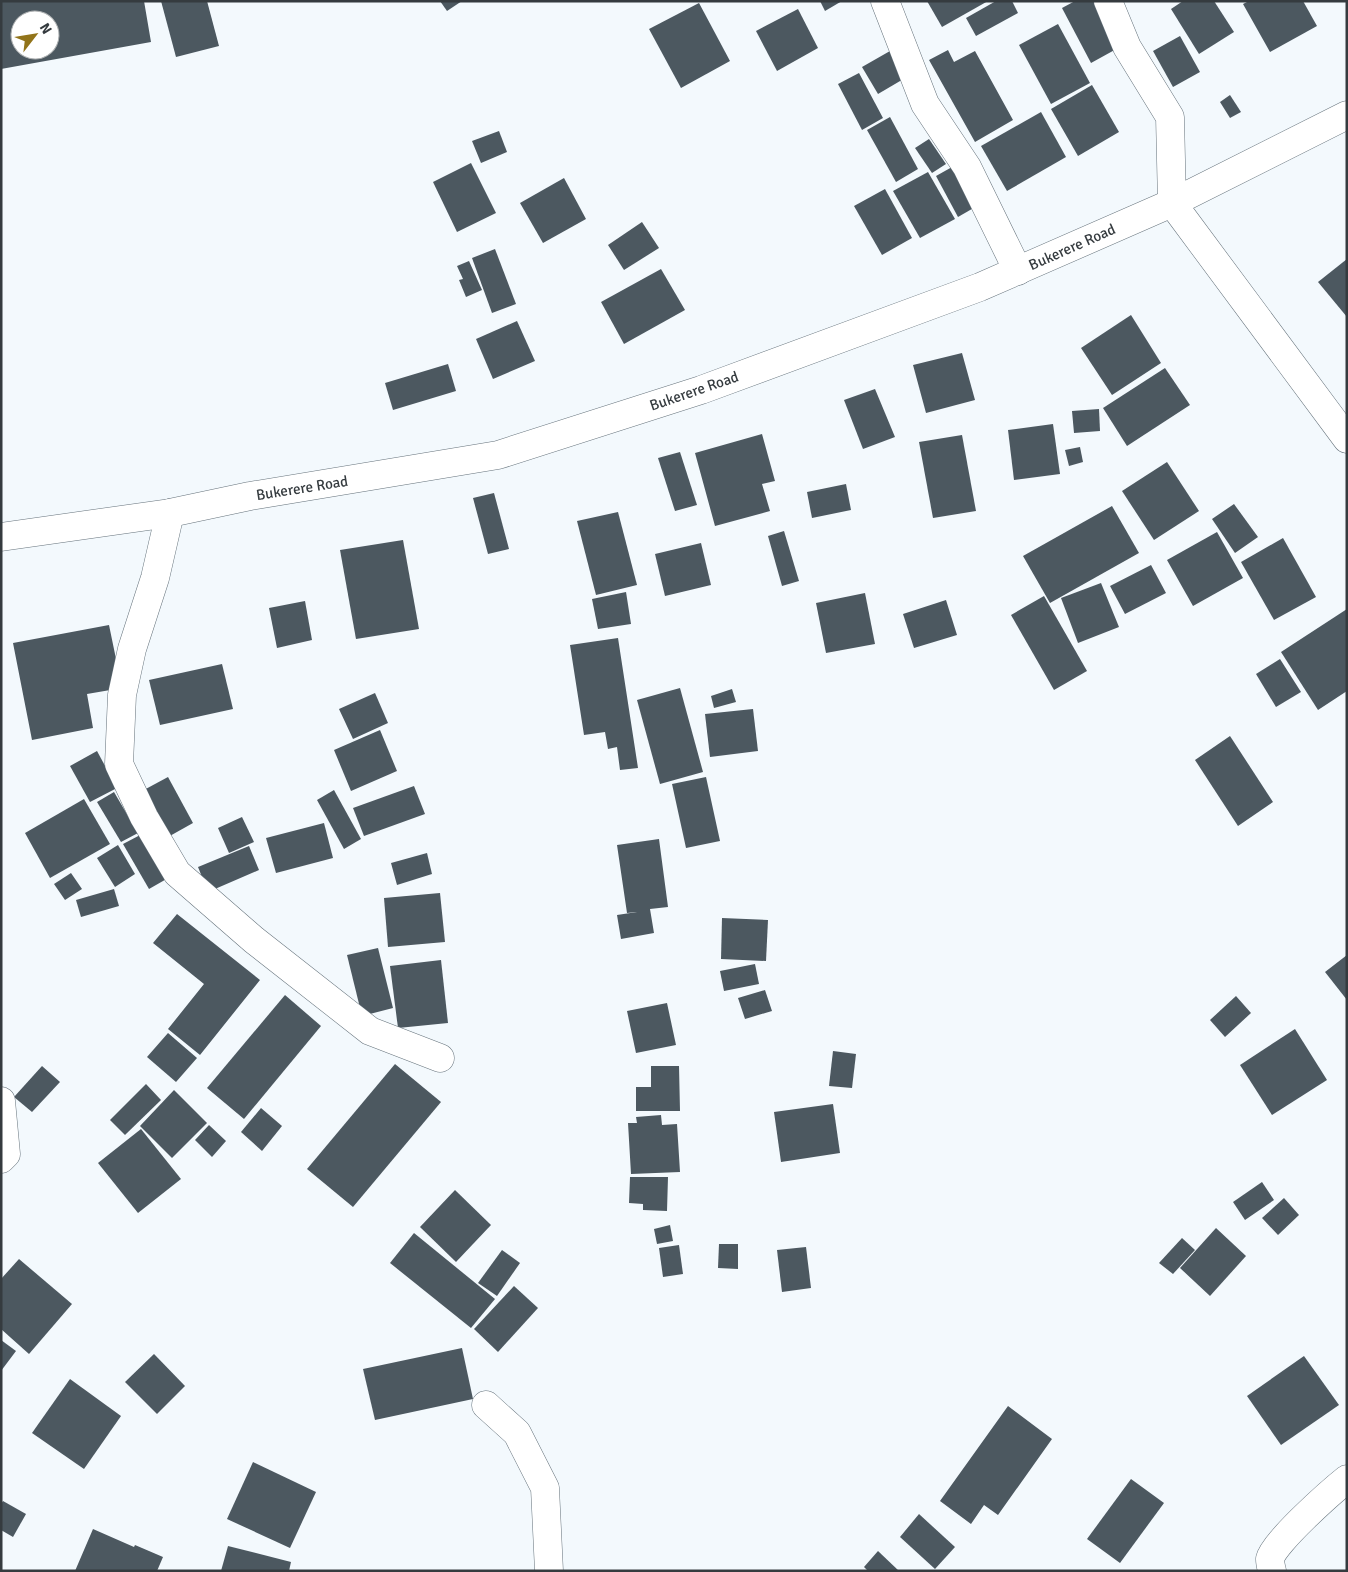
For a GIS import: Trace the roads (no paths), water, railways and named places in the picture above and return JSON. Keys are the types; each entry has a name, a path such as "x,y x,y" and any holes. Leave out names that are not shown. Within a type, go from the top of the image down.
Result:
{"street":[{"path":"885,1 925,104 967,167 1018,271"},
{"path":"1108,1 1127,47 1170,117 1172,203 1347,439"},
{"name":"Bukerere Road","path":"1,537 170,513 250,496 498,455 701,390 980,287 1172,203 1347,115"},
{"path":"170,513 155,578 132,649 122,695 119,764 144,817 177,873 254,940 370,1031 440,1058"},
{"path":"1,1101 6,1154 1,1159"},
{"path":"486,1406 517,1433 546,1488 549,1571"},
{"path":"1272,1571 1270,1558 1280,1542 1327,1495 1347,1478"}]}
